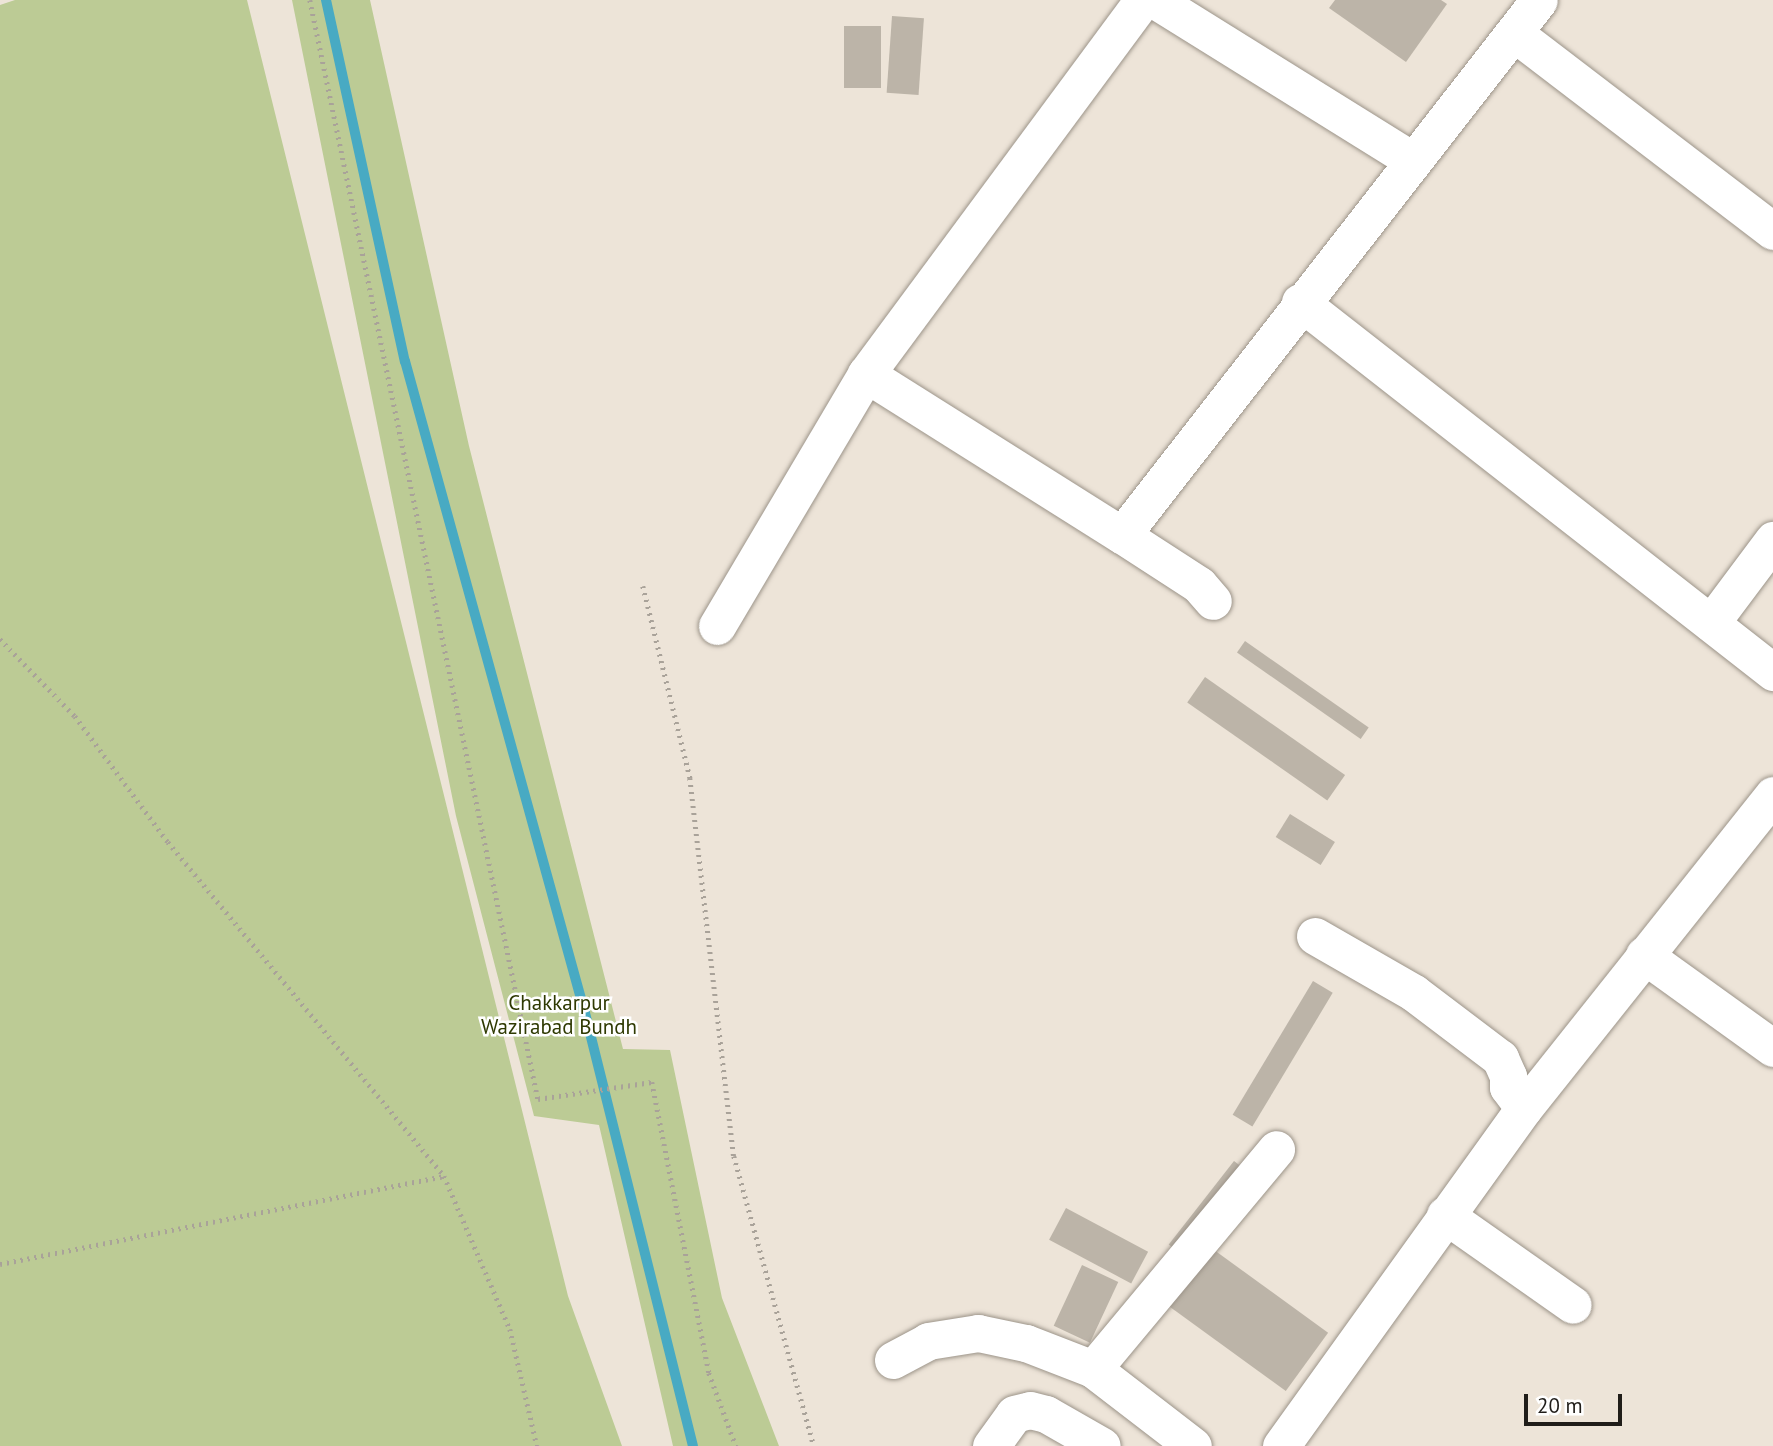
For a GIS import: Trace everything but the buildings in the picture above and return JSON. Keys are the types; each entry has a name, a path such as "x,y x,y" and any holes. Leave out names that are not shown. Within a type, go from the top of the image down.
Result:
{"street":[{"path":"717,626 866,374 1143,0"},
{"path":"1155,0 1412,160"},
{"path":"1122,535 1300,302 1539,0"},
{"path":"1514,33 1773,231"},
{"path":"1300,302 1773,672"},
{"path":"866,374 1122,535 1199,586 1213,601"},
{"path":"1711,623 1773,540"},
{"path":"1281,1446 1524,1108 1773,795"},
{"path":"1315,936 1414,993 1500,1058 1508,1087 1524,1108"},
{"path":"1644,956 1773,1048"},
{"path":"1093,1369 1276,1149"},
{"path":"1445,1215 1573,1305"},
{"path":"893,1360 928,1341 978,1333 1026,1343 1093,1369 1193,1446"},
{"path":"991,1446 1014,1414 1030,1410 1046,1414 1102,1446"}],"path":[{"path":"310,0 538,1099 652,1082 709,1373 736,1446"},
{"path":"643,586 690,778 734,1156 814,1446"},
{"path":"0,639 75,716 168,842 444,1177 510,1329 537,1446"},
{"path":"0,1264 444,1177"}],"green space":[{"path":"15,0 247,0 568,1296 622,1446 0,1446 0,5"},
{"name":"Chakkarpur Wazirabad Bundh","path":"292,0 370,0 469,446 623,1049 670,1050 722,1298 779,1446 673,1446 599,1125 534,1116 456,816"}],"waterway":[{"path":"326,0 405,361 585,1013 693,1446"}]}
